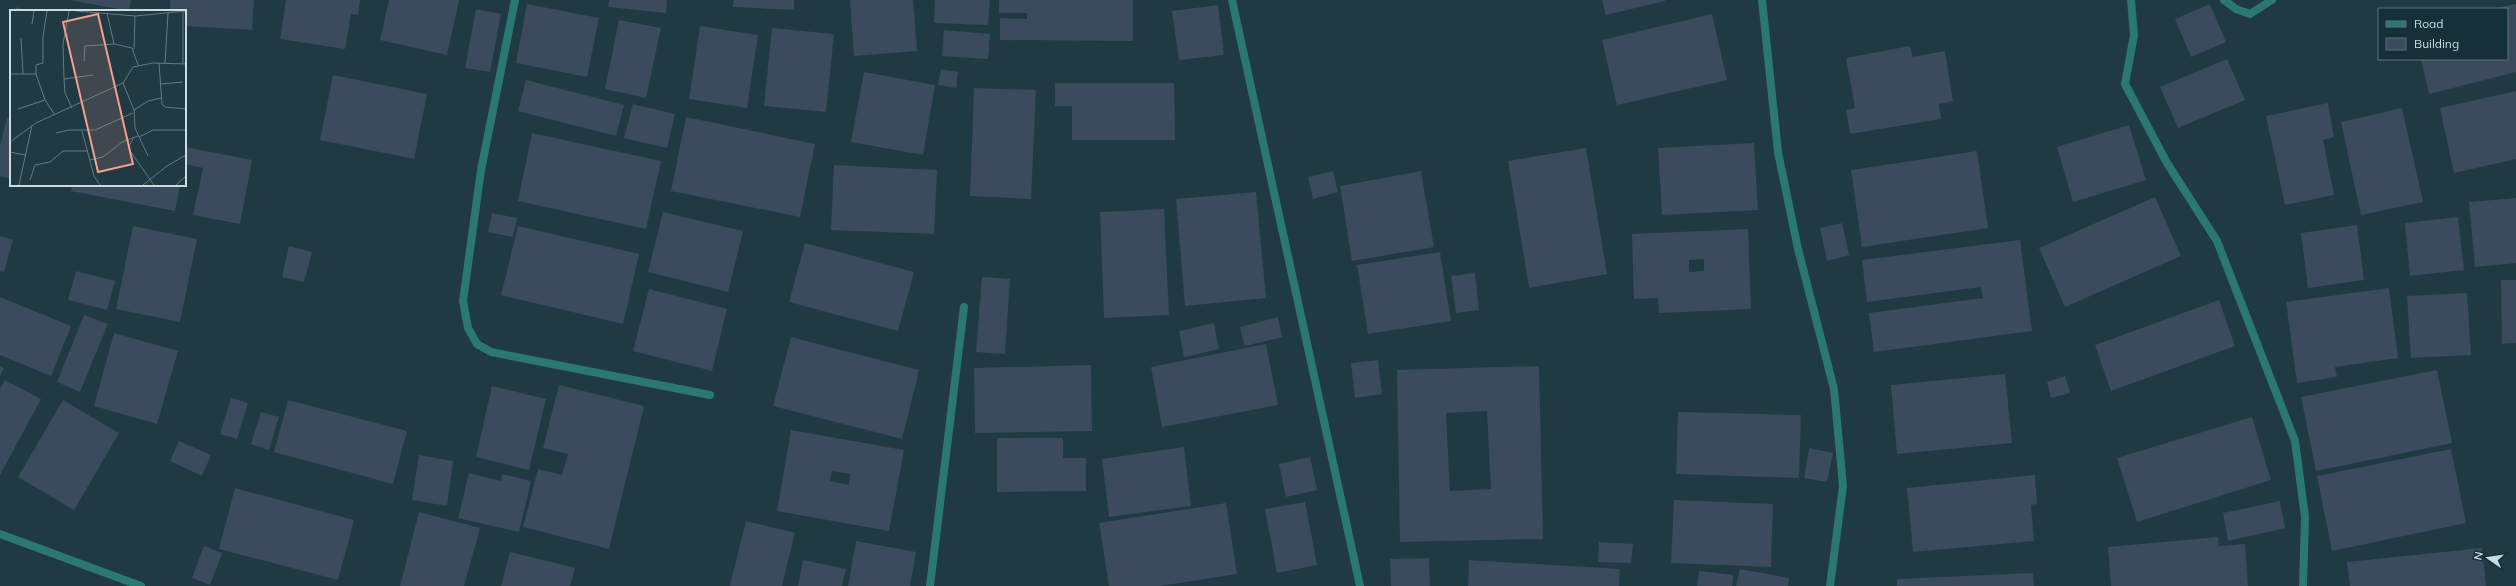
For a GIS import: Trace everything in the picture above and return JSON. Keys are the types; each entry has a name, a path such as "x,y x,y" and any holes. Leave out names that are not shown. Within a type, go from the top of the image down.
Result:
{"street":[{"path":"515,0 481,170 463,301 468,328 477,344 491,352 710,396"},
{"path":"1232,0 1360,586"},
{"path":"1762,0 1778,152 1798,249 1834,389 1844,486 1830,586"},
{"path":"2131,0 2134,35 2125,84 2167,163 2217,241 2295,441 2305,517 2303,586"},
{"path":"2224,0 2236,9 2250,14 2272,0"},
{"path":"930,586 964,307"},
{"path":"0,534 141,586"}],"building":[{"path":"69,0 131,0 129,10"},
{"path":"170,0 254,0 252,30 186,26 186,10 170,10"},
{"path":"286,0 360,0 358,15 351,14 345,49 280,39"},
{"path":"389,0 459,0 447,55 380,40"},
{"path":"609,0 667,0 666,13 608,7"},
{"path":"734,0 794,0 794,10 733,7"},
{"path":"850,0 913,0 917,51 854,56"},
{"path":"935,0 990,0 988,25 934,23"},
{"path":"999,0 1133,0 1133,41 1000,40 1000,18 1027,19 1027,13 999,13"},
{"path":"1602,0 1665,0 1665,1 1606,15"},
{"path":"527,4 599,18 587,77 516,63"},
{"path":"2210,4 2226,42 2191,57 2175,19"},
{"path":"2516,4 2516,72 2429,94 2421,60 2508,60 2508,8 2497,8"},
{"path":"1218,5 1224,55 1179,60 1172,11"},
{"path":"16,7 26,10 15,10"},
{"path":"476,9 501,14 490,72 465,68"},
{"path":"1712,14 1727,80 1617,105 1602,40"},
{"path":"619,20 661,28 646,98 605,89"},
{"path":"700,26 758,35 747,108 689,99"},
{"path":"772,28 834,34 826,112 764,106"},
{"path":"944,30 990,34 988,59 942,56"},
{"path":"1910,46 1913,57 1945,51 1953,101 1939,104 1941,119 1850,134 1846,110 1855,108 1846,58"},
{"path":"2227,59 2245,100 2178,128 2160,87"},
{"path":"941,69 958,72 956,88 938,85"},
{"path":"864,72 935,85 923,155 851,142"},
{"path":"333,75 427,94 414,159 320,140"},
{"path":"526,80 624,105 616,136 518,111"},
{"path":"1055,83 1174,83 1175,140 1072,140 1072,106 1055,106"},
{"path":"974,88 1036,90 1031,199 970,196"},
{"path":"2516,91 2516,159 2454,173 2440,108"},
{"path":"2328,103 2334,137 2323,140 2334,195 2285,205 2266,116"},
{"path":"633,104 675,114 667,148 624,138"},
{"path":"2402,108 2423,202 2361,215 2341,122"},
{"path":"686,117 815,144 800,217 671,191"},
{"path":"7,118 10,119 10,179 0,176 0,146"},
{"path":"2129,125 2146,180 2073,202 2057,147"},
{"path":"532,133 661,161 646,229 518,201"},
{"path":"1754,143 1758,210 1662,215 1658,148"},
{"path":"186,147 252,160 240,224 193,215 203,168 186,164"},
{"path":"1586,148 1607,274 1529,288 1508,161"},
{"path":"1977,151 1988,228 1862,247 1851,170"},
{"path":"834,165 937,170 934,234 831,230"},
{"path":"1333,171 1338,192 1313,199 1308,177"},
{"path":"1421,171 1434,247 1352,261 1340,186"},
{"path":"72,186 180,186 175,211 71,191"},
{"path":"1256,192 1266,298 1185,306 1176,199"},
{"path":"2155,197 2181,256 2065,307 2039,248"},
{"path":"2516,198 2516,263 2475,267 2469,202"},
{"path":"1164,209 1169,315 1104,318 1100,212"},
{"path":"663,212 743,231 728,292 648,272"},
{"path":"492,213 517,218 513,237 488,232"},
{"path":"2458,217 2464,270 2410,276 2405,223"},
{"path":"1842,223 1849,255 1827,261 1820,228"},
{"path":"2357,225 2364,280 2308,288 2301,233"},
{"path":"133,226 197,239 180,322 116,309"},
{"path":"518,226 639,254 623,324 501,295"},
{"path":"1748,229 1751,309 1659,313 1658,298 1634,299 1632,234","holes":["1704,259 1704,271 1689,272 1689,260"]},
{"path":"0,236 13,240 4,272 0,271"},
{"path":"2020,240 2032,331 1874,352 1869,313 1983,298 1981,287 1867,302 1862,260"},
{"path":"805,243 914,272 898,331 789,302"},
{"path":"289,246 312,252 304,282 282,277"},
{"path":"1440,252 1451,321 1368,334 1357,265"},
{"path":"76,271 115,281 107,310 68,300"},
{"path":"1475,273 1479,310 1456,313 1451,276"},
{"path":"982,277 1010,279 1005,354 976,352"},
{"path":"2501,280 2516,280 2516,343 2502,344"},
{"path":"2389,288 2398,358 2335,367 2337,377 2297,383 2286,302"},
{"path":"649,289 727,309 712,371 633,351"},
{"path":"2467,293 2471,355 2411,358 2407,296"},
{"path":"0,297 71,326 51,376 0,355"},
{"path":"2219,300 2235,346 2111,391 2095,345"},
{"path":"84,315 108,324 80,392 57,382"},
{"path":"1278,317 1282,337 1245,346 1240,327"},
{"path":"1214,323 1219,349 1184,357 1179,331"},
{"path":"114,333 178,351 157,424 94,406"},
{"path":"791,337 919,370 902,439 773,406"},
{"path":"1266,344 1278,405 1162,427 1151,367"},
{"path":"1378,360 1382,394 1355,398 1351,363"},
{"path":"1091,365 1092,431 975,433 974,368"},
{"path":"0,366 4,368 0,376"},
{"path":"1539,366 1543,539 1400,542 1397,370","holes":["1487,411 1491,489 1450,491 1446,413"]},
{"path":"2437,370 2452,443 2316,471 2301,397"},
{"path":"2005,374 2012,443 1897,454 1891,385"},
{"path":"2065,376 2070,393 2051,398 2047,382"},
{"path":"5,380 41,399 0,475 0,389"},
{"path":"559,385 644,406 609,549 523,527 538,469 562,475 568,454 543,448"},
{"path":"492,386 546,399 529,470 476,457"},
{"path":"231,398 248,403 237,439 220,434"},
{"path":"63,400 119,433 74,510 18,477"},
{"path":"288,400 407,431 393,484 274,452"},
{"path":"261,412 279,417 269,450 251,444"},
{"path":"1678,412 1801,415 1799,478 1676,474"},
{"path":"2252,417 2271,480 2137,522 2117,458"},
{"path":"791,430 904,450 889,531 777,511","holes":["832,471 850,474 849,485 830,481"]},
{"path":"997,438 1063,438 1063,458 1086,458 1086,491 997,492"},
{"path":"179,441 211,455 202,476 170,461"},
{"path":"1184,447 1191,506 1109,517 1102,459"},
{"path":"1809,448 1833,453 1827,482 1804,478"},
{"path":"2451,449 2466,523 2332,551 2317,476"},
{"path":"419,455 453,461 447,506 412,500"},
{"path":"1310,457 1317,490 1286,497 1279,464"},
{"path":"469,473 501,481 502,474 531,481 519,532 458,518"},
{"path":"2035,475 2037,504 2031,505 2034,541 1913,552 1907,488"},
{"path":"235,488 354,520 338,580 219,549"},
{"path":"1674,500 1773,504 1771,567 1671,563"},
{"path":"2280,501 2285,528 2228,541 2223,513"},
{"path":"1305,502 1317,565 1277,573 1265,509"},
{"path":"1226,503 1237,574 1160,586 1109,586 1099,523"},
{"path":"419,512 480,528 464,586 400,586"},
{"path":"746,521 795,533 782,586 730,586"},
{"path":"2218,537 2219,546 2245,544 2248,586 2111,586 2108,547"},
{"path":"856,541 916,552 910,586 848,586"},
{"path":"1599,542 1633,544 1631,563 1598,562"},
{"path":"204,546 222,553 210,585 192,578"},
{"path":"2482,548 2486,586 2350,586 2347,562"},
{"path":"510,552 575,568 570,586 501,586"},
{"path":"1429,558 1430,586 1391,586 1390,559"},
{"path":"803,560 846,569 842,586 798,586"},
{"path":"1469,560 1620,569 1619,586 1468,586"},
{"path":"1740,569 1789,578 1788,586 1736,586"},
{"path":"1699,571 1733,575 1732,586 1697,586"},
{"path":"2033,573 2034,586 1897,586 1897,579"}]}
